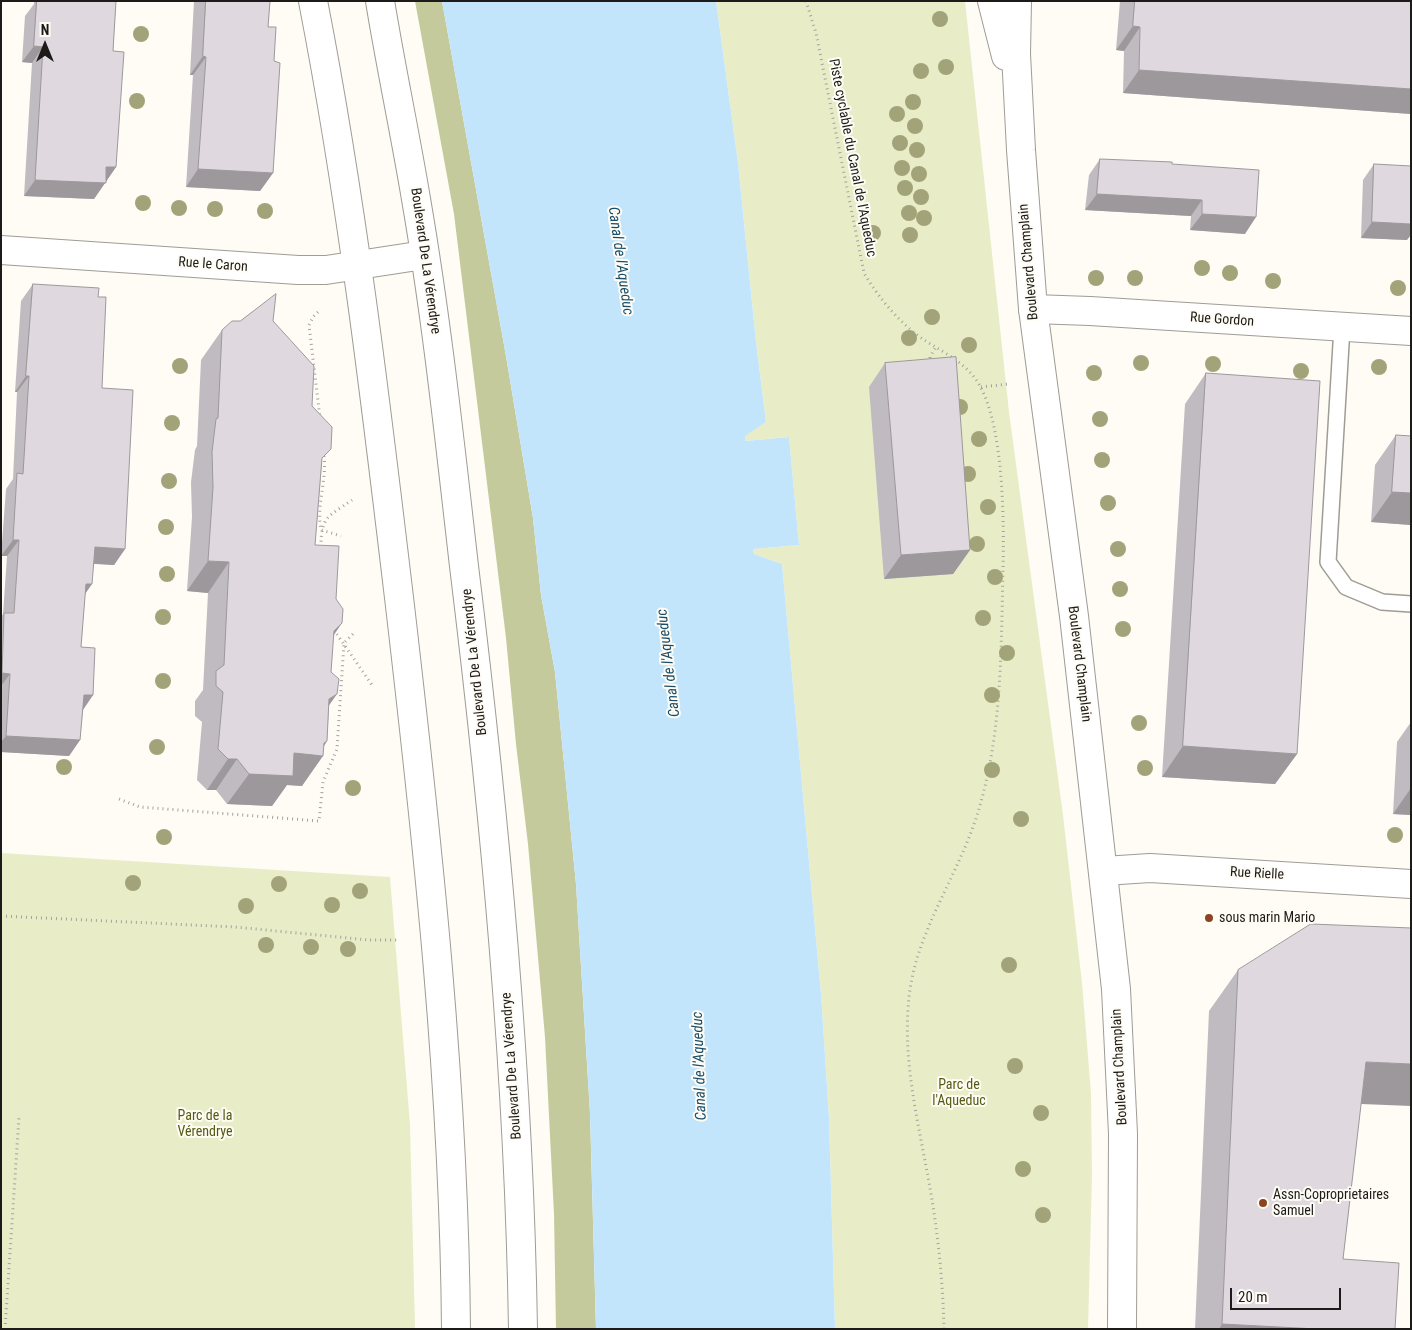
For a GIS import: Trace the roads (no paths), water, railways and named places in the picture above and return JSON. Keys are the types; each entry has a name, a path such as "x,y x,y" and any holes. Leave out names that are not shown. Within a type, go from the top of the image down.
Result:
{"main road":[{"path":"313,1 338,139 357,265 426,829 448,1081 456,1329"},
{"name":"Boulevard De La Vérendrye","path":"380,1 416,200 451,447 496,862 512,1051 524,1329"},
{"path":"992,1 1020,111"},
{"name":"Boulevard Champlain","path":"1017,1 1016,54 1024,208 1033,309 1074,616 1104,871 1121,1072 1122,1329"},
{"name":"Rue le Caron","path":"1,250 298,270 326,270 424,255"},
{"name":"Rue Gordon","path":"1033,309 1090,310 1411,331"},
{"name":"Rue Rielle","path":"1104,871 1150,868 1411,884"}],"lane":[{"path":"1342,327 1328,562 1346,587 1382,602 1411,604"}],"water":[{"name":"Canal de l'Aqueduc","path":"442,1 716,1 738,163 766,422 745,436 745,441 789,437 799,545 753,549 754,554 782,564 821,994 829,1118 835,1329 596,1329 590,1113 576,884 555,672 541,595 533,518 506,356"}],"place":[{"name":"sous marin Mario","path":"1209,918"},
{"name":"Assn-Coproprietaires Samuel","path":"1263,1203"}],"park label":[{"name":"Parc de l'Aqueduc","path":"959,1094"},
{"name":"Parc de la Vérendrye","path":"205,1124"}]}
